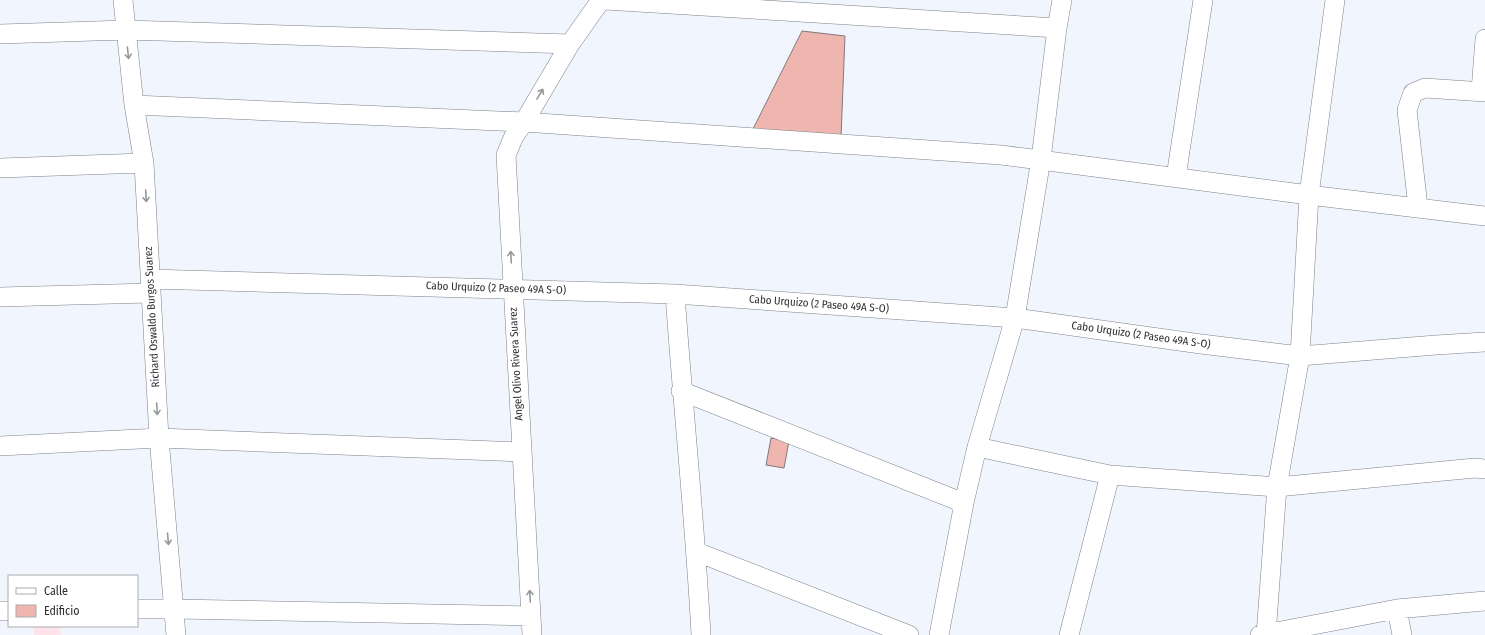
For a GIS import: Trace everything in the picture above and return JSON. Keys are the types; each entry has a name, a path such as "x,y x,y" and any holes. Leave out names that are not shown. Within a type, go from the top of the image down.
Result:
{"street":[{"name":"Richard Oswaldo Burgos Suarez","path":"123,0 134,105 144,163 159,438 175,609 176,635"},
{"name":"Angel Olivo Rivera Suarez","path":"532,635 512,289 506,155 514,136 524,122 570,44 601,0"},
{"path":"605,0 1057,28"},
{"path":"939,635 964,503 977,447 1015,318 1041,159 1057,28 1062,0"},
{"path":"1176,177 1203,0"},
{"path":"1266,635 1276,487 1300,356 1309,195 1335,0"},
{"path":"0,34 126,30 570,44"},
{"path":"1418,207 1407,110 1413,93 1425,88 1483,92 1485,39"},
{"path":"134,105 524,122 985,154 1041,159 1309,195 1485,216"},
{"path":"0,168 144,163"},
{"name":"Cabo Urquizo (2 Paseo 49A S-O)","path":"0,297 150,286 512,289 675,294 1015,318 1300,356 1485,342"},
{"path":"675,294 681,391 697,552 701,635"},
{"path":"681,391 964,503"},
{"path":"0,446 159,438 522,452"},
{"path":"977,447 1110,475 1276,487 1475,468 1485,469"},
{"path":"1069,635 1110,475"},
{"path":"697,552 909,635"},
{"path":"1260,635 1397,609 1485,601"},
{"path":"138,609 531,616"},
{"path":"1397,609 1402,635"}],"shaded area":[{"path":"33,627 60,627 61,635 34,635"}],"building":[{"path":"802,31 845,36 841,137 753,129"},
{"path":"771,438 789,441 784,468 766,465"}]}
